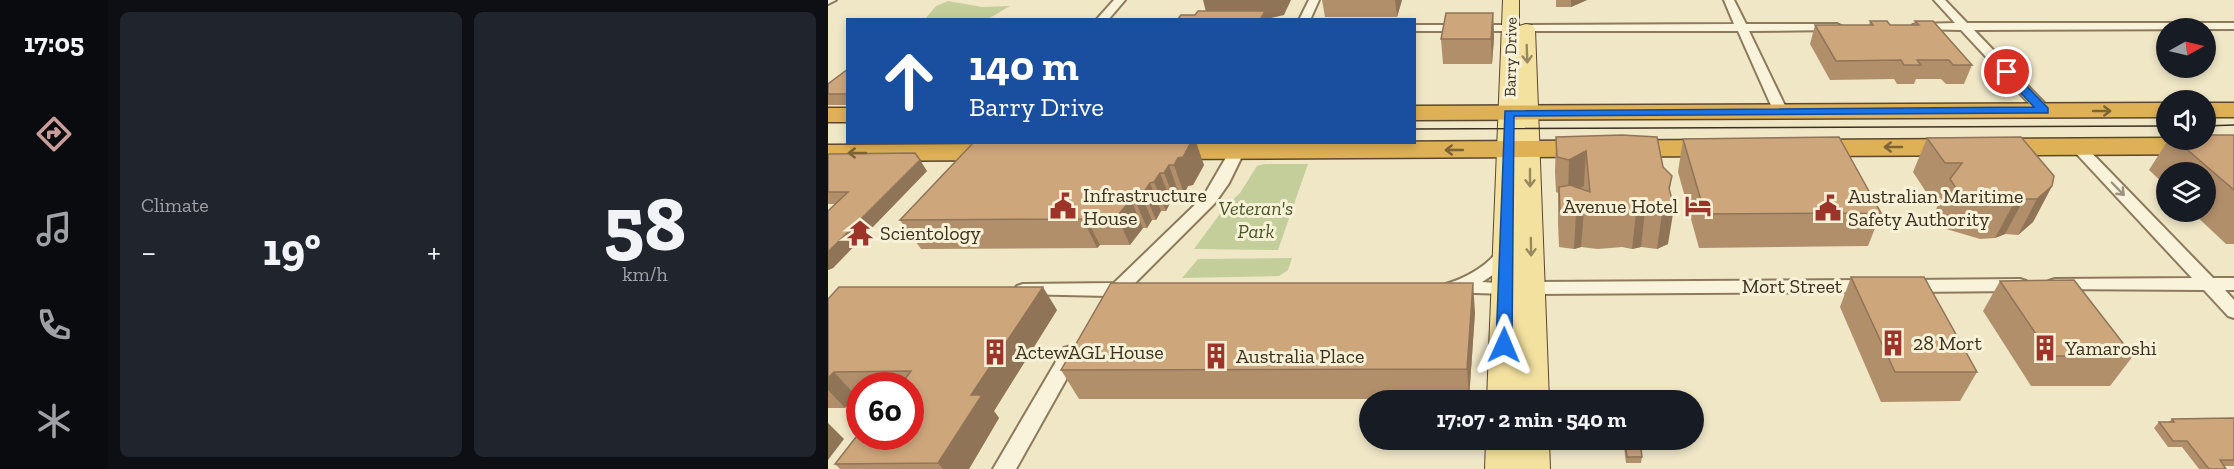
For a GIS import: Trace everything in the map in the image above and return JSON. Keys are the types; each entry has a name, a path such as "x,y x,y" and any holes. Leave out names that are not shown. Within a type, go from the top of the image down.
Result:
{"highway":[{"path":"1416,113 2156,110"},
{"path":"2216,110 2234,110"},
{"path":"2044,111 2078,147"},
{"path":"828,116 846,116"},
{"path":"1783,148 2234,146"},
{"path":"1129,151 1240,147 1745,148"},
{"path":"828,153 971,160 1024,152"}],"main road":[{"name":"Barry Drive","path":"1511,0 1518,28 1519,149"},
{"name":"Barry Drive","path":"1518,28 1526,0"},
{"path":"1518,288 1506,252 1519,149"},
{"path":"1507,390 1518,361 1519,149"},
{"path":"1518,361 1529,390"},
{"path":"1502,450 1502,469"},
{"path":"1533,450 1533,469"}],"street":[{"path":"1103,18 1119,0"},
{"path":"1305,18 1314,0"},
{"path":"1729,0 1781,112"},
{"path":"1939,0 2044,111"},
{"path":"1907,27 2234,26"},
{"path":"1416,28 1849,27"},
{"path":"1099,305 1120,289 1212,196 1240,147"},
{"path":"2078,147 2234,310"},
{"path":"1458,288 1499,263 1506,252"},
{"name":"Mort Street","path":"1435,288 2234,284"},
{"path":"1005,290 1142,289"},
{"path":"1004,469 1083,333"}],"green space":[{"path":"948,1 982,7 1010,6 990,18 926,18 936,6"},
{"name":"Veteran's Park","path":"1308,164 1278,250 1194,249 1225,207 1240,193 1257,166"},
{"path":"1292,258 1288,270 1279,276 1182,278 1198,259"}],"building":[{"path":"1198,11 1265,11 1261,18 1179,18 1181,15 1195,15"},
{"path":"1446,13 1493,13 1491,39 1441,39"},
{"path":"1870,21 1887,21 1890,25 1919,25 1915,21 1933,21 1972,65 1953,65 1949,60 1917,60 1921,65 1904,65 1901,60 1836,61 1815,25 1873,25"},
{"path":"846,70 846,94 828,94 828,84"},
{"path":"1622,135 1657,137 1663,167 1672,176 1669,188 1674,208 1662,213 1560,211 1559,187 1570,185 1590,192 1586,151 1569,160 1557,157 1556,137"},
{"path":"2216,135 2234,135 2234,190 2216,174 2216,162 2202,162 2188,150 2216,150"},
{"path":"1839,137 1881,213 1705,214 1683,139"},
{"path":"2021,137 2054,176 2052,186 2037,199 2024,199 2014,203 1999,203 1959,193 1950,179 1962,163 1945,163 1927,138"},
{"path":"972,144 1190,144 1183,157 1178,158 1174,165 1169,165 1164,173 1160,173 1144,192 1140,192 1135,200 1131,200 1117,216 1085,216 1083,219 900,220"},
{"path":"915,153 920,160 828,252 828,211 848,192 828,192 828,154"},
{"path":"1851,277 1924,277 1977,372 1895,372"},
{"path":"2074,280 2133,356 2051,356 2000,281"},
{"path":"1111,283 1473,283 1467,369 1061,370"},
{"path":"839,287 1043,287 971,395 982,395 938,463 835,464 846,450 924,450 924,372 834,372 828,378 828,299"},
{"path":"2234,418 2234,460 2220,460 2226,469 2209,469 2187,441 2173,441 2159,422 2174,422 2172,419"},
{"path":"1626,450 1641,450 1642,457 1627,457"}],"tram line":[{"path":"2216,126 2234,125"},
{"path":"1416,129 2156,126"}],"place":[{"name":"Infrastructure House","path":"1063,206"},
{"name":"Avenue Hotel","path":"1698,206"},
{"name":"Australian Maritime Safety Authority","path":"1828,208"},
{"name":"Scientology","path":"860,233"},
{"name":"28 Mort","path":"1893,343"},
{"name":"Yamaroshi","path":"2045,348"},
{"name":"ActewAGL House","path":"995,352"},
{"name":"Australia Place","path":"1216,356"}],"route":[{"path":"1504,345 1509,113 2044,111 2007,72"}]}
